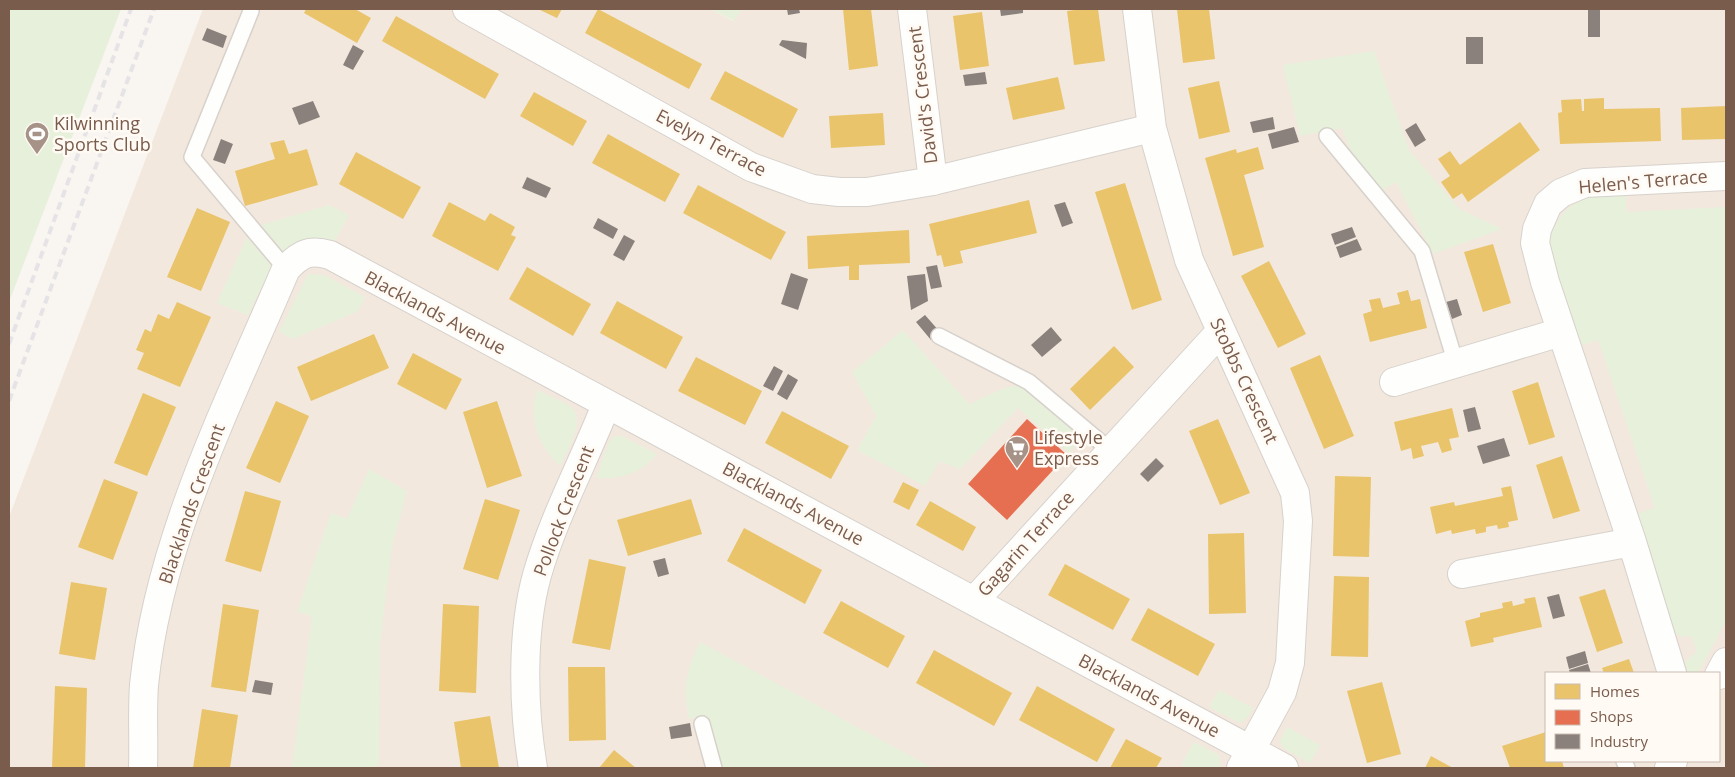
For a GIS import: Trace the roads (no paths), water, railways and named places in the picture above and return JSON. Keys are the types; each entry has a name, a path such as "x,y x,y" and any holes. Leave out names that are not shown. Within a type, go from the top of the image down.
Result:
{"street":[{"name":"Evelyn Terrace","path":"468,9 726,154 751,167 812,189 839,192 867,192 933,182 1152,128"},
{"name":"David's Crescent","path":"912,9 933,182"},
{"name":"Stobbs Crescent","path":"1137,9 1152,128 1189,260 1294,493 1298,521 1290,663 1282,692 1246,759"},
{"name":"Helen's Terrace","path":"1672,672 1632,542 1560,332 1535,243 1537,229 1548,204 1561,193 1585,183 1726,176"},
{"name":"Blacklands Avenue","path":"292,262 310,251 330,255 606,405 974,601 1246,759 1284,768"},
{"name":"Blacklands Crescent","path":"143,768 144,685 156,612 169,563 190,497 219,423 292,262"},
{"name":"Gagarin Terrace","path":"974,601 1220,332"},
{"path":"1394,382 1560,332"},
{"name":"Pollock Crescent","path":"533,768 527,708 528,634 537,575 606,405"},
{"path":"1462,574 1632,542"},
{"path":"1720,674 1726,662"}],"lane":[{"path":"251,11 192,157 292,262"},
{"path":"1327,136 1422,251 1456,364"},
{"path":"939,336 1029,382 1111,451"},
{"path":"702,724 714,768"}],"railway":[{"path":"9,344 131,9"},
{"path":"9,401 154,9"}],"place":[{"name":"Kilwinning Sports Club","path":"37,155"},
{"name":"Lifestyle Express","path":"1017,469"}]}
